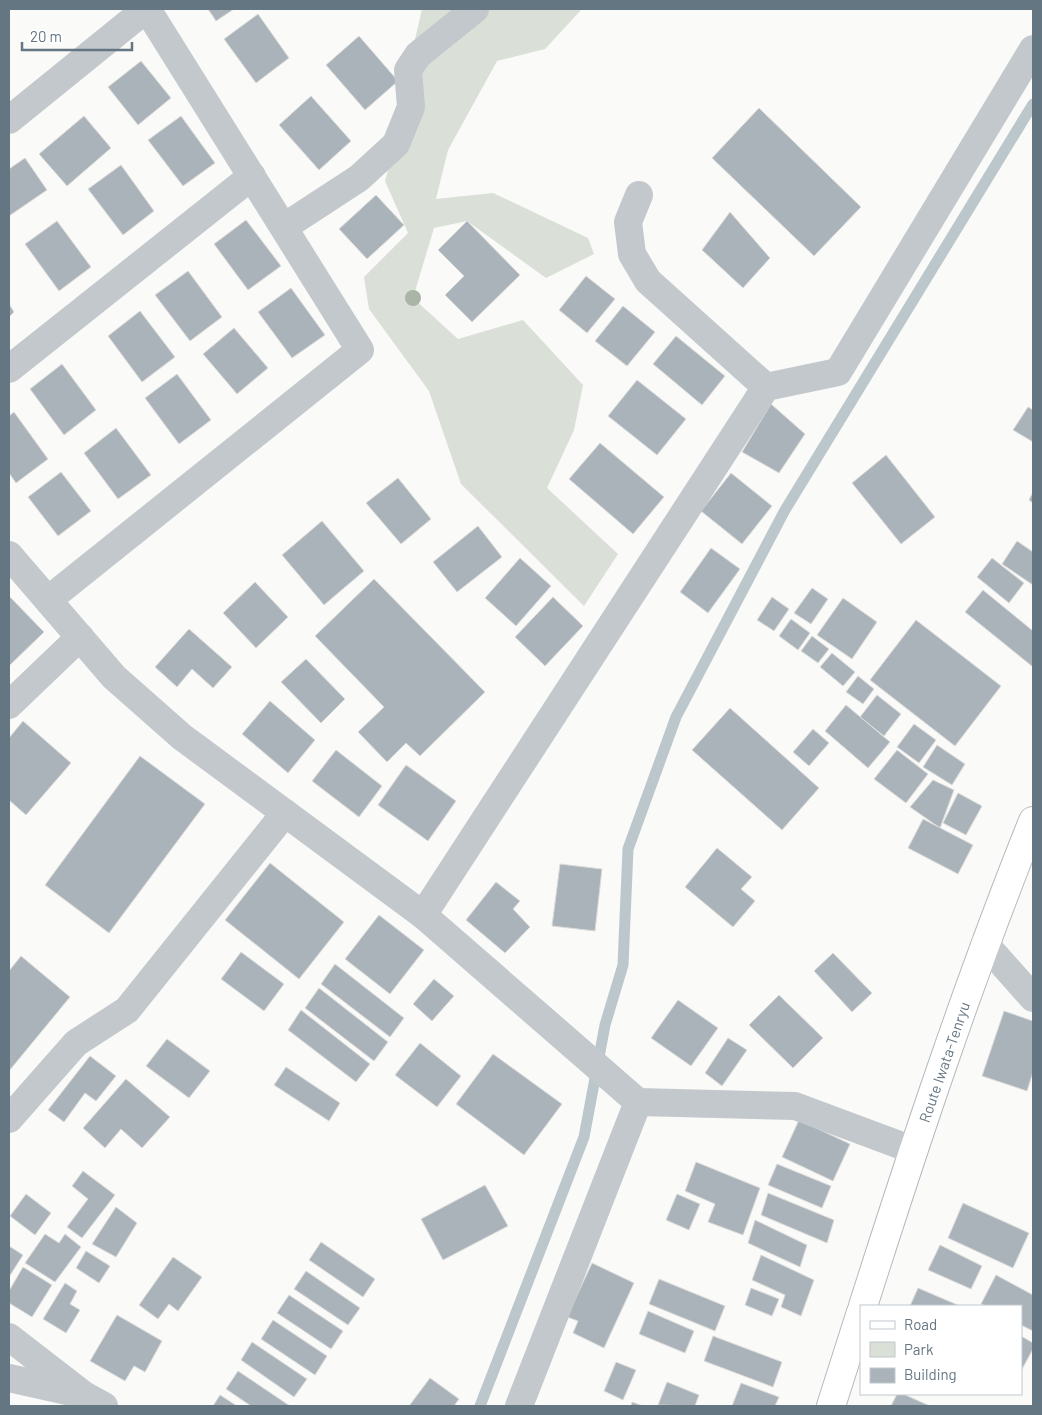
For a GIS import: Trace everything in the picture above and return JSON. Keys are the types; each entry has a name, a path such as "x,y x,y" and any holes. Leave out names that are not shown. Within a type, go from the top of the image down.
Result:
{"main road":[{"name":"Route Iwata-Tenryu","path":"863,1305 913,1150 985,944 1033,821"},
{"path":"831,1406 860,1315"}],"street":[{"path":"9,120 147,9 360,350 48,600"},
{"path":"284,227 359,178 396,144 411,107 408,70 418,55 476,9"},
{"path":"423,915 766,387 838,372 1033,49"},
{"path":"9,370 252,176"},
{"path":"640,195 628,222 632,254 648,281 766,387"},
{"path":"9,555 114,677 182,738 423,915 638,1102 795,1106 913,1150"},
{"path":"9,705 80,637"},
{"path":"9,1119 76,1043 127,1010 285,814"},
{"path":"985,944 1033,998"},
{"path":"519,1406 638,1102"},
{"path":"9,1337 94,1401"},
{"path":"9,1379 94,1401"}],"green space":[{"path":"422,9 582,9 545,49 497,61 448,150 436,199 493,193 588,238 594,254 546,278 467,221 434,228 413,298 458,339 523,320 583,385 574,430 547,488 618,554 584,606 461,484 429,391 369,309 364,277 408,233 385,181 396,144 408,70"}],"building":[{"path":"208,9 234,9 216,21"},
{"path":"258,14 289,58 256,83 224,39"},
{"path":"359,36 398,81 365,110 326,65"},
{"path":"141,61 171,98 138,125 108,87"},
{"path":"311,96 351,141 319,170 279,125"},
{"path":"759,108 861,207 814,256 712,158"},
{"path":"84,116 111,148 67,186 39,154"},
{"path":"181,116 215,163 183,186 148,140"},
{"path":"25,158 47,190 9,216 9,169"},
{"path":"121,165 154,211 123,235 88,189"},
{"path":"376,195 404,225 367,259 339,229"},
{"path":"730,212 770,258 743,288 702,250"},
{"path":"246,220 281,266 248,290 214,244"},
{"path":"57,221 91,267 59,291 25,244"},
{"path":"467,221 520,275 472,322 445,295 464,276 438,250"},
{"path":"188,271 222,317 190,341 155,295"},
{"path":"586,276 615,299 587,333 559,310"},
{"path":"291,288 325,335 292,358 258,312"},
{"path":"9,304 14,312 9,317"},
{"path":"623,306 655,332 627,366 595,341"},
{"path":"140,311 175,357 142,382 108,336"},
{"path":"234,328 268,368 237,394 203,354"},
{"path":"676,336 725,376 702,405 653,364"},
{"path":"62,364 96,410 64,435 30,389"},
{"path":"177,374 211,420 179,444 145,398"},
{"path":"637,380 686,419 657,455 608,416"},
{"path":"771,404 805,434 779,473 742,452"},
{"path":"1028,407 1033,410 1033,442 1013,430"},
{"path":"14,412 48,459 16,483 9,473 9,416"},
{"path":"116,428 151,475 118,499 84,453"},
{"path":"600,443 664,497 633,534 569,479"},
{"path":"886,455 935,517 901,544 852,483"},
{"path":"61,472 91,511 58,536 28,497"},
{"path":"731,473 772,506 742,544 701,511"},
{"path":"398,478 431,519 401,544 366,503"},
{"path":"1033,492 1033,503 1029,500"},
{"path":"322,521 364,571 324,605 282,555"},
{"path":"478,526 502,557 457,592 433,562"},
{"path":"1017,541 1033,552 1033,585 1002,564"},
{"path":"711,548 740,569 708,613 680,592"},
{"path":"520,558 551,586 516,626 485,598"},
{"path":"992,558 1024,583 1009,603 977,577"},
{"path":"374,579 485,692 420,756 406,743 387,762 358,732 384,707 315,636"},
{"path":"255,582 288,617 256,648 223,613"},
{"path":"812,588 828,599 811,624 794,613"},
{"path":"983,590 1033,631 1033,667 965,612"},
{"path":"9,596 44,632 9,666"},
{"path":"553,597 583,626 545,666 515,637"},
{"path":"772,597 789,609 774,631 757,620"},
{"path":"843,598 877,622 852,659 817,635"},
{"path":"791,619 810,633 798,650 779,636"},
{"path":"916,620 1001,686 955,746 870,680"},
{"path":"189,629 232,667 213,688 192,669 177,687 155,667"},
{"path":"812,636 829,649 818,663 801,651"},
{"path":"832,653 855,672 843,686 820,667"},
{"path":"306,659 345,699 321,723 281,682"},
{"path":"858,676 874,689 863,704 846,692"},
{"path":"877,695 901,714 884,736 860,717"},
{"path":"270,701 315,740 288,773 242,734"},
{"path":"846,705 890,742 868,768 825,731"},
{"path":"730,708 819,788 782,830 692,750"},
{"path":"23,721 71,763 26,815 9,800 9,738"},
{"path":"914,724 936,740 919,763 897,747"},
{"path":"813,729 829,743 809,766 793,752"},
{"path":"937,745 965,764 952,785 923,767"},
{"path":"336,750 382,786 359,817 312,781"},
{"path":"897,750 928,774 906,803 874,779"},
{"path":"140,756 205,804 109,933 45,885"},
{"path":"406,765 456,801 428,841 378,805"},
{"path":"933,780 954,790 940,828 910,807"},
{"path":"958,793 982,806 966,835 943,823"},
{"path":"923,819 973,845 958,874 908,848"},
{"path":"717,848 752,877 741,889 755,901 733,927 685,887"},
{"path":"270,863 344,922 299,979 225,920"},
{"path":"560,864 602,869 595,931 552,926"},
{"path":"496,882 520,901 513,909 530,927 505,953 466,920"},
{"path":"379,915 424,950 390,994 345,959"},
{"path":"241,952 284,984 264,1011 221,979"},
{"path":"833,953 872,993 852,1012 814,971"},
{"path":"21,956 70,997 9,1071 9,971"},
{"path":"335,964 404,1018 390,1037 321,984"},
{"path":"434,979 454,996 432,1021 413,1004"},
{"path":"319,988 388,1042 374,1061 305,1008"},
{"path":"779,995 823,1038 793,1068 749,1025"},
{"path":"678,1000 718,1028 691,1066 651,1038"},
{"path":"301,1010 370,1064 356,1082 288,1030"},
{"path":"1004,1011 1033,1021 1033,1072 1027,1091 982,1076"},
{"path":"728,1038 747,1050 722,1086 705,1073"},
{"path":"167,1039 210,1071 189,1098 146,1066"},
{"path":"420,1043 461,1076 437,1107 395,1075"},
{"path":"493,1054 562,1104 524,1155 456,1104"},
{"path":"90,1056 116,1076 96,1101 85,1093 64,1122 48,1110"},
{"path":"286,1067 340,1103 329,1121 274,1085"},
{"path":"126,1079 170,1117 142,1148 121,1129 105,1148 83,1128"},
{"path":"799,1120 850,1144 833,1181 782,1157"},
{"path":"696,1162 760,1188 743,1235 708,1222 715,1204 685,1191"},
{"path":"777,1164 831,1186 822,1208 768,1185"},
{"path":"83,1171 115,1195 82,1238 67,1227 88,1199 72,1186"},
{"path":"485,1185 508,1226 443,1260 421,1219"},
{"path":"768,1193 834,1220 827,1243 761,1215"},
{"path":"26,1194 51,1213 35,1235 10,1216"},
{"path":"677,1194 700,1204 689,1230 666,1220"},
{"path":"963,1203 1029,1233 1013,1268 948,1238"},
{"path":"116,1207 137,1223 116,1257 92,1244"},
{"path":"755,1220 807,1245 800,1267 748,1243"},
{"path":"45,1234 59,1243 65,1234 81,1247 55,1282 25,1263"},
{"path":"321,1242 375,1279 363,1297 309,1260"},
{"path":"940,1245 982,1266 971,1289 928,1270"},
{"path":"9,1246 23,1255 9,1277"},
{"path":"86,1251 110,1266 99,1283 76,1268"},
{"path":"761,1255 814,1280 801,1316 781,1307 785,1295 752,1280"},
{"path":"173,1257 202,1277 178,1311 169,1304 158,1319 139,1305"},
{"path":"592,1263 634,1283 604,1348 573,1333 578,1321 567,1317"},
{"path":"23,1267 52,1285 32,1317 9,1303 9,1291"},
{"path":"306,1271 360,1308 348,1325 294,1289"},
{"path":"996,1275 1033,1295 1033,1331 1022,1326 1022,1305 981,1304"},
{"path":"659,1279 725,1306 715,1331 649,1304"},
{"path":"65,1283 77,1291 70,1304 80,1310 66,1333 43,1319"},
{"path":"751,1288 779,1299 772,1316 745,1305"},
{"path":"918,1288 958,1305 910,1305"},
{"path":"289,1295 343,1331 331,1349 277,1313"},
{"path":"648,1311 694,1331 685,1353 639,1334"},
{"path":"117,1315 162,1341 145,1372 134,1366 125,1381 90,1361"},
{"path":"273,1320 327,1356 315,1375 261,1339"},
{"path":"713,1336 782,1362 773,1387 704,1361"},
{"path":"1022,1337 1033,1343 1033,1349 1022,1369"},
{"path":"252,1342 307,1379 294,1397 241,1360"},
{"path":"616,1362 636,1370 623,1400 604,1391"},
{"path":"238,1371 290,1406 251,1406 226,1389"},
{"path":"430,1378 459,1399 454,1406 409,1406"},
{"path":"667,1382 699,1395 695,1406 658,1405"},
{"path":"741,1383 779,1397 775,1406 732,1406"},
{"path":"220,1395 237,1406 213,1406"},
{"path":"896,1395 905,1395 930,1406 891,1406"},
{"path":"632,1402 643,1406 631,1406"}],"waterway":[{"path":"480,1406 584,1137 605,1025 623,965 628,849 676,717 785,510 1033,104"}]}
